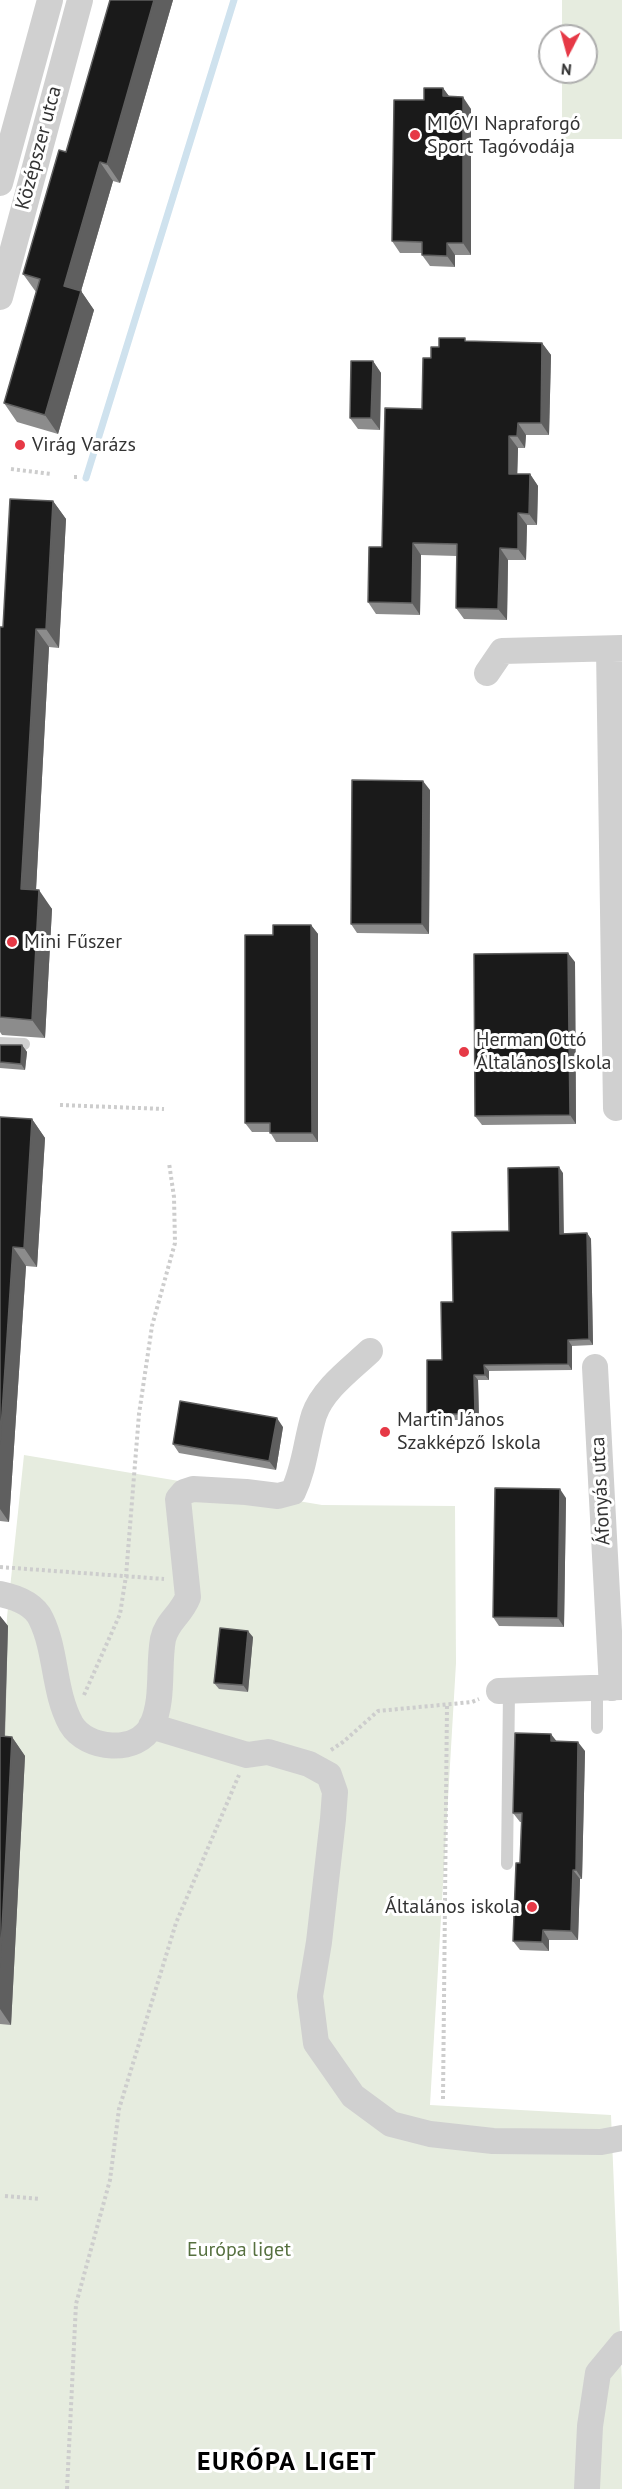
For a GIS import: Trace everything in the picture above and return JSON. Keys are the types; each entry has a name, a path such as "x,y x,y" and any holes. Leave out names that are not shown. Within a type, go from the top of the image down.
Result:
{"street":[{"name":"Középszer utca","path":"0,183 50,0"},
{"name":"Középszer utca","path":"0,297 80,0"},
{"path":"487,672 502,651 615,648 616,1108"},
{"path":"0,1594 11,1596 29,1605 40,1617 49,1643 57,1687 72,1726 87,1741 113,1746 136,1740 151,1726 157,1704 164,1638 170,1622 182,1611 188,1597 178,1499 184,1492 193,1490 278,1496 293,1492 302,1473 315,1413 332,1386 370,1351"},
{"name":"Áfonyás utca","path":"595,1367 610,1688"},
{"path":"504,1691 610,1688"},
{"path":"151,1726 247,1755 268,1752 309,1764 329,1775 335,1792 319,1942 310,1996 316,2043 353,2096 390,2124 430,2134 493,2141 601,2142 622,2138"},
{"path":"587,2489 590,2426 598,2373 622,2344"}],"lane":[{"path":"0,1043 24,1044"},
{"path":"597,1728 610,1688"},
{"path":"504,1691 507,1864"}],"path":[{"path":"11,469 51,474"},
{"path":"60,1105 164,1109"},
{"path":"72,1726 120,1614 126,1576 140,1414 152,1326 175,1242 174,1197 170,1163"},
{"path":"0,1567 187,1581"},
{"path":"309,1764 343,1742 378,1711 472,1702 504,1691"},
{"path":"443,2099 447,1704"},
{"path":"67,2489 76,2304 110,2180 119,2109 176,1923 247,1755"},
{"path":"5,2196 40,2199"}],"green space":[{"path":"562,0 622,0 622,139 562,139 562,84 598,84 598,24 562,24"},
{"name":"Európa liget","path":"24,1455 322,1505 455,1506 456,1663 430,2105 611,2115 622,2381 622,2489 0,2489 0,1755 7,1617"}],"building":[{"path":"110,0 154,0 107,164 100,162 64,286 81,291 45,415 4,403 40,279 23,274 59,150 66,152"},
{"path":"424,88 443,88 443,96 463,97 463,243 447,243 447,256 422,255 422,242 392,241 394,100 424,100"},
{"path":"439,338 542,343 541,423 518,423 517,436 509,436 509,474 530,474 529,514 518,513 518,549 500,548 498,609 456,608 457,544 413,543 412,603 368,602 369,547 382,547 385,408 422,409 423,358 431,358 431,347 439,347"},
{"path":"351,361 373,361 371,418 350,418"},
{"path":"10,499 53,501 46,629 36,629 21,889 39,890 32,1020 0,1017 0,627 3,627"},
{"path":"352,780 423,781 422,924 351,924"},
{"path":"273,925 311,925 312,1133 270,1133 270,1123 245,1123 245,935 273,935"},
{"path":"568,953 570,1115 475,1116 474,954"},
{"path":"0,1045 22,1045 21,1064 0,1062"},
{"path":"0,1117 32,1119 24,1248 13,1247 0,1444"},
{"path":"559,1167 560,1234 587,1233 589,1339 568,1340 568,1364 484,1365 485,1375 474,1375 475,1414 427,1414 427,1360 442,1360 441,1302 453,1302 452,1232 509,1231 508,1168"},
{"path":"180,1401 277,1418 269,1461 173,1444"},
{"path":"495,1488 560,1489 558,1618 493,1617"},
{"path":"220,1628 248,1631 243,1685 214,1683"},
{"path":"515,1733 551,1734 551,1741 578,1742 576,1870 573,1870 571,1931 543,1930 542,1942 513,1941 516,1863 520,1863 522,1813 513,1813"},
{"path":"0,1736 12,1737 0,1967"}],"waterway":[{"path":"86,478 234,0"}],"place":[{"name":"MIÓVI Napraforgó Sport Tagóvodája","path":"415,135"},
{"name":"Virág Varázs","path":"20,445"},
{"name":"Mini Fűszer","path":"12,942"},
{"name":"Herman Ottó Általános Iskola","path":"464,1052"},
{"name":"Martin János Szakképző Iskola","path":"385,1432"},
{"name":"Általános iskola","path":"532,1907"}],"district":[{"name":"EURÓPA LIGET","path":"287,2463"}]}
